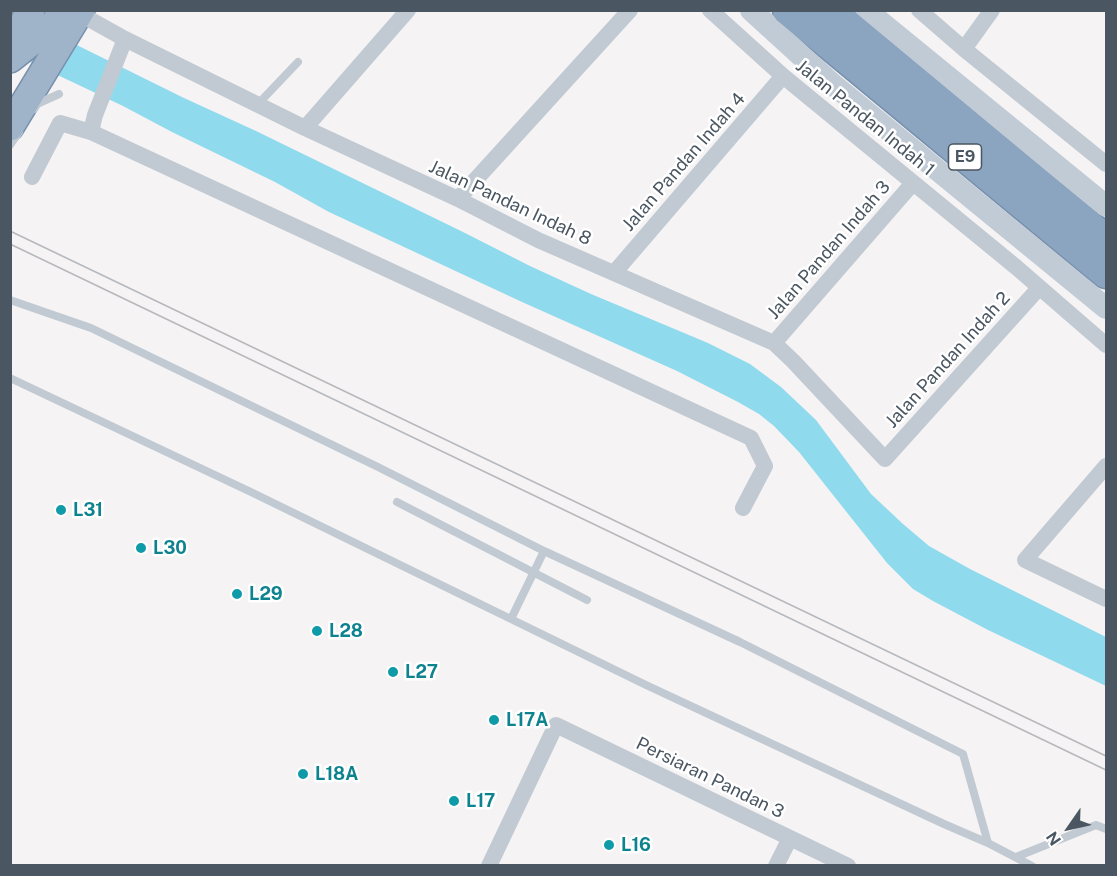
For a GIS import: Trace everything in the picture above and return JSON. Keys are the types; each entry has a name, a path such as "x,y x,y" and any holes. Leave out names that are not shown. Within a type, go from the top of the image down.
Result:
{"highway":[{"path":"10,46 31,10"},
{"name":"E9","path":"788,10 840,21 1107,240"},
{"path":"10,59 54,24 76,17"},
{"path":"10,127 76,17"},
{"name":"E9","path":"840,21 1107,273"}],"main road":[{"path":"751,10 830,82 1107,308"},
{"path":"840,21 1107,206"}],"street":[{"path":"305,128 408,10"},
{"path":"458,199 630,10"},
{"name":"Jalan Pandan Indah 1","path":"710,10 783,76 1016,267 1107,345"},
{"path":"919,10 964,49 1104,155"},
{"path":"964,49 992,10"},
{"name":"Jalan Pandan Indah 8","path":"76,17 123,47 258,104 458,199 538,240 774,343 885,459"},
{"path":"93,123 123,47"},
{"name":"Jalan Pandan Indah 4","path":"614,273 783,76"},
{"path":"32,177 60,123 93,123 751,438 765,466 743,508"},
{"name":"Jalan Pandan Indah 3","path":"774,343 913,183"},
{"path":"1016,267 1032,247"},
{"name":"Jalan Pandan Indah 2","path":"885,459 1039,288"},
{"path":"1107,466 1025,560 1107,600"},
{"name":"Persiaran Pandan 3","path":"495,864 556,725 848,866"},
{"path":"776,866 790,838"}],"lane":[{"path":"258,104 298,62"},
{"path":"10,145 37,104 59,94"},
{"path":"10,300 91,328 378,467 544,551 740,642 963,754 988,843"},
{"path":"10,378 253,493 646,685 988,843 1032,866"},
{"path":"397,502 587,600"},
{"path":"511,619 544,551"},
{"path":"1016,857 1096,825 1107,829"}],"water":[{"path":"10,12 530,266 708,343 750,364 781,387 816,420 871,494 929,546 1106,637 1106,686 988,630 913,589 887,563 799,452 759,414 677,371 329,212 275,182 123,106 11,53"}],"tram line":[{"path":"10,231 1106,756"},
{"path":"10,244 1106,770"}],"place":[{"name":"L31","path":"61,510"},
{"name":"L30","path":"141,548"},
{"name":"L29","path":"237,594"},
{"name":"L28","path":"317,631"},
{"name":"L27","path":"393,672"},
{"name":"L17A","path":"494,720"},
{"name":"L18A","path":"303,774"},
{"name":"L17","path":"454,801"},
{"name":"L16","path":"609,845"}]}
